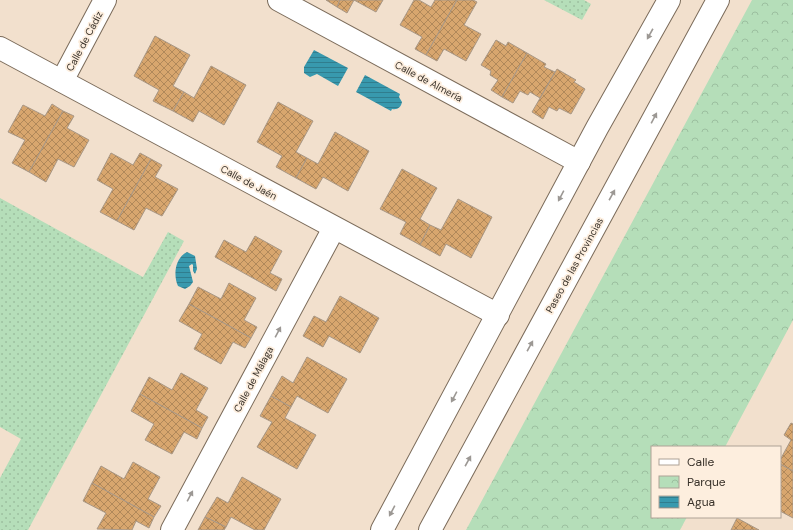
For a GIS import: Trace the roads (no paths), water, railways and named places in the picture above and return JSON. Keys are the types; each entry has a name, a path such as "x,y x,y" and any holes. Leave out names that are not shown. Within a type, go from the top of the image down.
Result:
{"street":[{"name":"Calle de Cádiz","path":"62,81 105,0"},
{"name":"Calle de Almería","path":"279,0 580,162"},
{"path":"382,530 669,0"},
{"name":"Paseo de las Provincias","path":"430,530 718,0"},
{"name":"Calle de Jaén","path":"0,48 498,315"},
{"name":"Calle de Málaga","path":"172,530 334,228"}],"water":[{"path":"314,50 348,68 338,86 317,74 310,77 304,73 304,67"},
{"path":"365,75 400,94 399,97 402,102 400,107 398,109 392,109 391,111 356,92"},
{"path":"187,252 195,256 197,269 195,274 193,271 193,265 192,264 189,266 193,282 185,289 178,286 175,272 180,258"}]}
